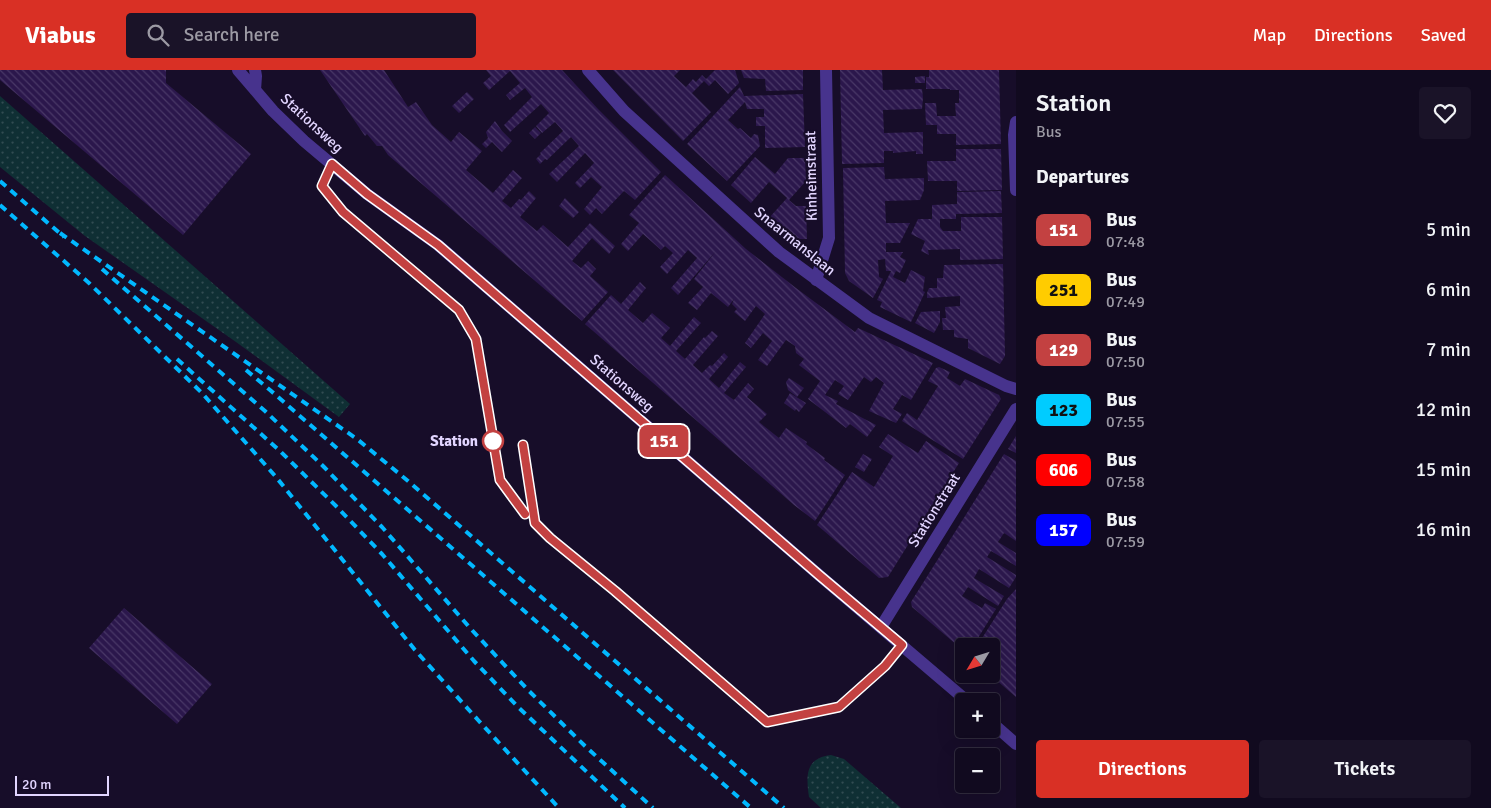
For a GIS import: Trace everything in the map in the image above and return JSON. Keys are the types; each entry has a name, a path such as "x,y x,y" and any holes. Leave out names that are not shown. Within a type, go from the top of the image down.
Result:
{"street":[{"name":"Stationsweg","path":"238,70 273,111 304,141 367,194 438,245 958,693"},
{"path":"255,70 255,90"},
{"name":"Snaarmanslaan","path":"588,70 624,111 779,252 816,280 869,318 1006,386 1016,389"},
{"name":"Kinheimstraat","path":"816,280 829,238 826,70"},
{"path":"1016,122 1014,136 1016,190"},
{"name":"Stationstraat","path":"881,627 1016,409"},
{"path":"1000,730 1016,744"}],"green space":[{"path":"0,96 350,404 339,417 85,236 0,167"},
{"path":"831,755 844,759 901,808 821,808 809,797 809,769 816,760"}],"building":[{"path":"0,70 166,70 166,83 251,154 183,235 0,80"},
{"path":"320,70 384,70 408,107 416,102 432,125 451,142 459,132 482,151 466,170 493,193 513,170 522,178 502,201 511,208 529,191 536,198 520,217 537,231 543,225 568,247 590,223 615,246 609,254 592,238 572,261 581,268 588,261 596,269 590,276 608,292 582,321 388,155 382,146 377,146 367,134 365,136"},
{"path":"486,70 562,70 661,172 635,200 624,191 602,214 596,208 590,215 584,209 602,187 591,177 580,188 575,183 594,163 585,153 557,182 549,174 579,146 571,137 547,160 545,159 540,164 536,159 540,153 563,131 555,122 542,133 536,126 549,113 541,104 510,132 504,125 532,97 525,88 510,100 506,95 520,83 510,71 489,90 483,83 491,76"},
{"path":"613,70 680,70 674,76 686,87 693,79 696,82 702,75 706,79 715,70 735,70 739,83 728,94 715,80 709,86 704,81 692,93 711,112 683,141"},
{"path":"741,70 803,70 803,90 766,91 765,79 744,78"},
{"path":"840,70 882,70 883,90 922,89 922,109 883,110 884,133 923,132 923,154 916,154 916,151 893,153 893,151 884,151 884,163 842,164"},
{"path":"929,70 999,70 1001,144 956,145 956,134 937,134 937,125 926,125 925,103 936,103 937,116 956,116 955,103 959,103 959,90 926,89 926,77 929,77"},
{"path":"925,76 925,83 915,83 915,77"},
{"path":"740,87 744,96 803,94 805,147 765,148 765,126 756,126 756,117 764,117 764,109 747,109 745,102 728,120 751,138 754,134 758,135 760,146 727,181 687,144"},
{"path":"467,92 474,99 459,113 452,106"},
{"path":"495,121 512,141 502,152 492,142 486,148 482,144 488,138 486,132"},
{"path":"535,127 541,133 535,139 529,133"},
{"path":"956,149 1001,149 1002,190 957,191 957,181 928,181 927,161 956,161"},
{"path":"755,157 775,174 788,158 805,158 806,181 789,200 796,206 806,206 807,239 794,239 769,218 787,198 769,182 751,203 731,185"},
{"path":"884,167 885,179 924,178 924,190 920,200 885,201 886,223 910,223 900,243 886,243 886,252 903,252 900,257 906,260 900,273 896,271 893,277 905,283 911,270 925,277 923,291 925,292 911,322 880,307 882,302 877,300 891,271 886,271 885,259 878,260 879,277 883,279 873,298 849,281 845,273 843,168"},
{"path":"665,175 746,249 855,332 858,328 933,363 911,400 902,395 893,409 902,414 896,423 869,411 884,383 876,377 871,382 864,377 848,400 838,394 844,386 835,380 825,395 838,401 836,404 876,425 867,437 850,424 846,428 808,399 820,381 799,365 804,359 796,353 795,346 786,340 767,366 758,360 772,341 763,333 751,348 745,343 765,314 756,306 745,321 734,312 737,309 732,304 734,299 728,307 711,293 697,310 688,303 703,287 694,279 716,251 678,295 671,288 697,258 688,250 667,274 660,267 673,253 665,246 661,250 643,234 628,251 621,244 639,223 629,215"},
{"path":"1001,191 1002,213 956,214 956,219 940,219 940,227 943,231 961,231 961,217 1002,217 1003,259 960,260 960,249 928,250 929,255 921,251 925,241 911,234 918,219 932,219 932,205 957,204 957,192"},
{"path":"565,198 579,212 573,218 559,206"},
{"path":"1003,264 1005,356 1000,364 968,348 968,339 954,337 954,330 943,330 942,318 946,318 945,307 960,306 960,296 927,298 927,293 929,288 937,288 937,278 943,278 944,265"},
{"path":"640,282 646,288 628,310 643,323 652,313 670,328 661,338 670,346 694,317 701,323 676,351 685,359 704,337 712,331 718,336 693,365 702,373 710,365 712,366 724,353 728,357 709,379 719,388 740,362 746,367 724,393 734,400 748,383 754,389 747,397 767,414 759,422 779,438 786,428 807,442 806,444 825,458 824,460 845,475 815,521 794,505 585,324 611,295 621,304"},
{"path":"940,311 940,322 934,333 915,323 921,312"},
{"path":"939,367 950,372 947,378 960,386 965,379 999,395 1001,399 963,459 902,421 907,413 917,420 938,386 928,381 936,368"},
{"path":"789,378 804,388 797,397 788,390 786,382"},
{"path":"790,393 806,403 799,412 784,403"},
{"path":"888,434 918,453 926,441 959,463 888,577 879,578 817,525 852,472 874,487 893,456 879,447"},
{"path":"1016,436 1016,453 1008,449"},
{"path":"863,454 872,459 864,472 855,467"},
{"path":"1004,454 1016,461 1016,541 1004,533 998,542 1016,553 1016,566 991,551 987,557 1016,575 1016,577 1009,588 979,569 974,578 1004,596 998,606 968,587 962,596 982,608 985,603 996,609 978,638 955,638 955,643 912,607 911,602"},
{"path":"1016,589 1016,697 1000,683 1000,638 982,638 1007,599"},
{"path":"124,608 212,684 177,724 89,648"}],"railway":[{"path":"0,181 64,237"},
{"path":"0,205 89,283 202,393 276,477 415,650 559,808"},
{"path":"60,233 357,439 408,481 784,808"},
{"path":"102,269 265,411 323,466 382,527 470,628 527,689 585,746 653,808"},
{"path":"177,359 280,451 336,506 382,554 474,661 517,706 625,808"},
{"path":"246,370 751,808"}],"bus line":[{"name":"151","path":"523,445 535,523 550,538 601,579 767,722 839,707 885,666 902,645 438,245 367,194 332,164 322,186 343,212 459,310 476,339 500,480 525,514"}],"place":[{"name":"Station","path":"493,441"}]}
